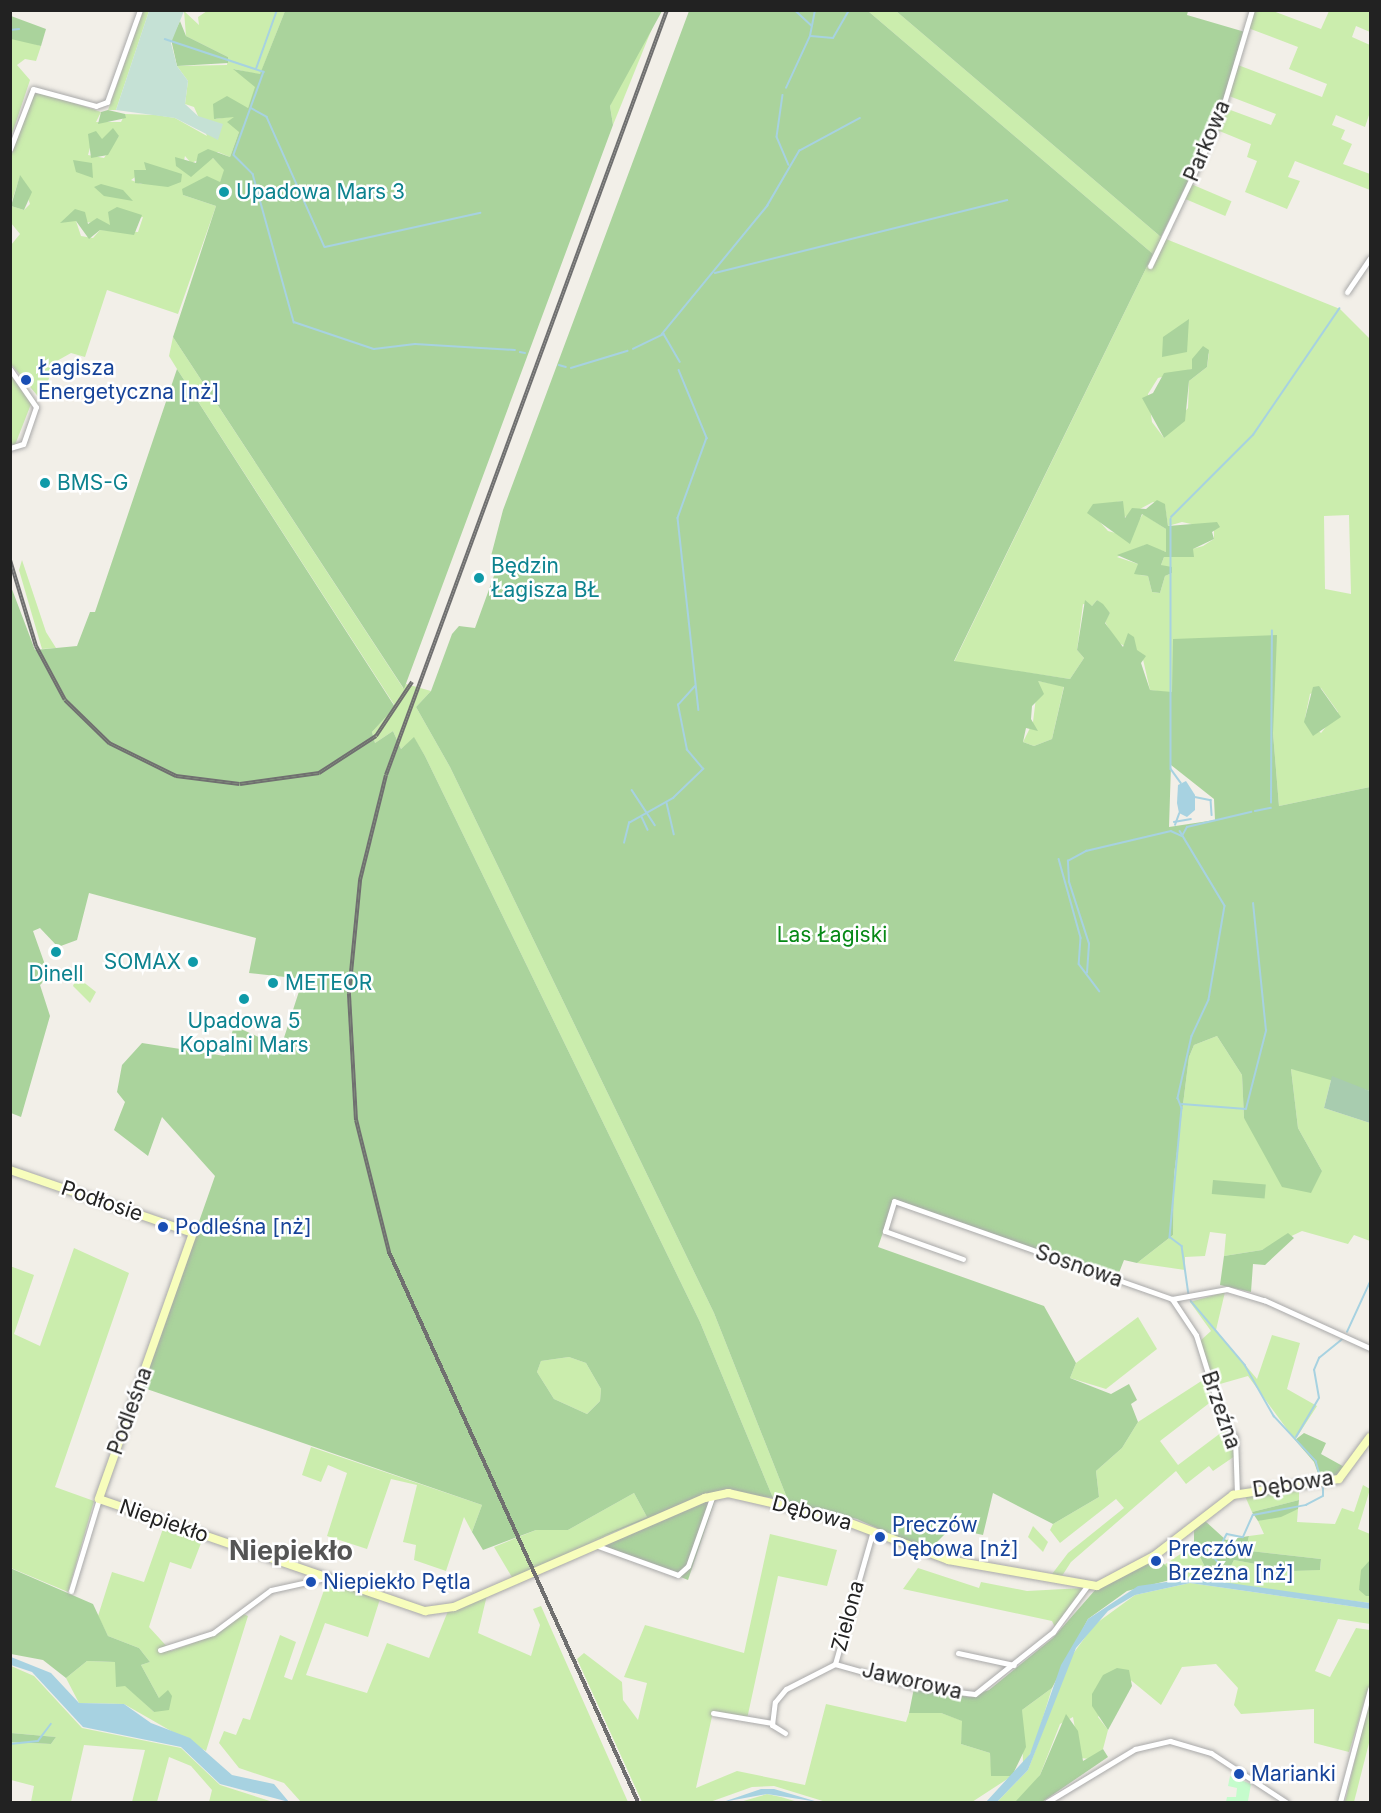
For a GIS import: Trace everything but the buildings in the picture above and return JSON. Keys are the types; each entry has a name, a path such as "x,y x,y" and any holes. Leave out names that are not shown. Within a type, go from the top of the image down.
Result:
{"street":[{"path":"10,149 33,89 96,106 106,102 140,10"},
{"name":"Parkowa","path":"1150,266 1218,123 1252,10"},
{"path":"1347,292 1371,258"},
{"path":"10,369 32,394 36,407 24,441 10,448"},
{"name":"Podłosie","path":"10,1170 193,1233"},
{"name":"Sosnowa","path":"963,1259 885,1232 894,1201 1172,1299 1227,1290 1298,1310 1371,1348"},
{"name":"Podleśna","path":"71,1591 99,1499 193,1233"},
{"name":"Brzeźna","path":"1172,1299 1196,1335 1221,1415 1235,1437 1237,1493"},
{"name":"Dębowa","path":"500,1587 713,1495 744,1495 874,1530 948,1560 1088,1586 1133,1570 1237,1493 1336,1480 1353,1466 1371,1437"},
{"path":"595,1545 678,1575 688,1566 713,1495"},
{"name":"Niepiekło","path":"99,1499 429,1612 500,1587"},
{"name":"Zielona","path":"772,1723 782,1693 835,1664 874,1530"},
{"path":"160,1650 200,1640 271,1590 327,1577"},
{"name":"Jaworowa","path":"835,1664 968,1695 984,1691 1053,1632 1088,1586"},
{"path":"958,1653 1014,1665"},
{"path":"1340,1803 1371,1689"},
{"path":"713,1713 772,1723 785,1733"},
{"path":"1047,1803 1135,1749 1170,1741 1210,1753 1286,1803"}],"green space":[{"path":"143,11 149,11 116,110 108,110"},
{"path":"149,11 184,11 171,43 177,66 188,81 185,104 198,116 223,124 218,140 175,118 116,110"},
{"path":"184,11 199,25 198,17 207,11 285,11 260,75 234,69 256,87 248,108 217,102 216,119 234,116 239,132 230,157 218,152 191,163 185,156 182,169 188,171 213,158 225,170 220,182 183,195 216,206 178,314 107,290 85,357 71,353 55,362 41,400 11,364 11,245 20,234 11,223 11,206 24,210 30,204 20,176 11,204 11,157 31,95 42,92 101,112 96,122 121,122 125,114 156,115 175,118 207,136 194,107 185,104 188,81 177,66 227,65 228,57 186,36","holes":["119,136 104,158 88,155 91,144","151,166 178,173 141,184 131,180","143,217 138,232 100,230 93,238 81,236 76,221 110,225"]},
{"path":"285,11 662,11 610,106 613,125 404,689 173,337 216,206 183,195 182,189 207,176 220,182 224,170 213,158 191,177 176,166 175,157 196,163 198,154 208,149 230,157 239,132 227,122 234,117 214,119 213,104 227,96 248,108 255,87 233,69 260,74"},
{"name":"Las Łagiski","path":"689,11 868,11 1153,254 954,661 1070,679 1084,658 1077,650 1085,600 1092,606 1097,600 1103,604 1110,613 1105,623 1123,647 1128,633 1134,637 1137,650 1146,656 1141,663 1150,690 1172,692 1173,639 1277,635 1273,733 1279,806 1370,787 1370,1091 1291,1069 1298,1128 1322,1171 1311,1193 1282,1187 1244,1118 1242,1075 1217,1036 1194,1045 1189,1057 1174,1175 1173,1235 1137,1263 1124,1260 1117,1278 894,1200 878,1247 1044,1306 1076,1363 1070,1378 1111,1394 1129,1384 1137,1400 1131,1404 1138,1422 1122,1448 1096,1471 1099,1497 1053,1524 993,1493 983,1535 951,1528 928,1551 857,1519 789,1503 714,1313 450,767 416,707 431,691 452,634 459,626 475,628 499,562 491,556 503,510","holes":["1038,681 1064,687 1052,739 1034,746 1023,742 1026,728 1038,731 1031,719 1032,706 1044,694","1171,765 1214,799 1215,820 1169,827"]},
{"path":"868,11 896,11 1161,237 1340,309 1370,339 1370,787 1279,806 1273,733 1172,693 1150,690 1142,655 1117,642 1105,622 1110,613 1097,600 1092,606 1083,604 1077,650 1084,658 1070,679 954,662 1153,254","holes":["1209,353 1207,367 1189,381 1188,408 1164,438 1152,422 1148,394 1158,378 1192,369","1123,501 1123,518 1153,502 1165,506 1168,526 1182,522 1214,529 1214,539 1203,546 1164,557 1161,565 1172,573 1165,576 1160,593 1152,592 1148,576 1140,575 1138,564 1117,557 1145,545 1166,552 1166,529 1143,514 1135,526 1119,534 1108,531 1099,521 1097,505","1349,515 1351,594 1325,589 1324,516","1321,688 1338,712 1321,733 1305,718 1310,694"]},
{"path":"896,11 1188,11 1187,15 1245,32 1217,121 1161,237"},
{"path":"1253,11 1273,11 1321,29 1329,11 1370,11 1370,32 1356,26 1352,37 1370,45 1370,112 1365,127 1336,115 1332,125 1345,130 1341,139 1352,144 1343,164 1370,174 1370,190 1295,161 1288,177 1300,181 1287,209 1245,192 1257,161 1247,157 1251,144 1217,130 1225,108 1271,125 1276,114 1229,96 1238,65 1322,97 1327,84 1289,69 1298,47 1248,28"},
{"path":"11,16 46,29 41,46 11,39"},
{"path":"180,21 186,36 228,57 228,63 177,66 171,39"},
{"path":"653,26 613,125 610,106 618,84"},
{"path":"16,38 41,46 36,61 25,59 17,65 30,80 11,137 11,39"},
{"path":"108,110 125,114 126,118 98,124 101,112"},
{"path":"113,128 119,136 108,155 91,158 88,134 96,131 102,139"},
{"path":"73,160 92,163 93,178 76,172"},
{"path":"144,162 182,174 181,182 168,187 135,183 134,170 146,170"},
{"path":"20,175 32,192 24,210 11,206"},
{"path":"101,184 123,190 133,201 104,196 94,187"},
{"path":"1191,184 1232,201 1225,216 1185,199"},
{"path":"117,207 142,215 134,235 100,230 89,239 76,221 60,223 75,209 85,212 88,224 97,218 110,225 108,212"},
{"path":"1189,319 1187,352 1162,357 1163,337"},
{"path":"173,337 403,688 406,684 431,691 416,707 450,767 714,1313 789,1503 773,1498 700,1322 425,756 414,738 401,749 393,731 375,743 372,732 395,706 169,356"},
{"path":"1203,346 1209,350 1207,367 1189,381 1185,421 1164,438 1142,398 1153,393 1164,373 1192,369 1192,359"},
{"path":"177,369 395,707 372,732 375,743 393,731 401,749 414,737 425,756 700,1322 773,1498 719,1491 587,1542 647,1517 634,1493 568,1530 536,1530 483,1550 472,1532 482,1505 141,1387 215,1176 162,1117 148,1156 114,1130 125,1102 117,1092 122,1065 142,1043 225,1056 234,1026 281,1047 303,979 249,973 256,938 89,893 77,940 58,947 40,928 33,931 49,976 40,985 50,1016 21,1117 11,1113 10,584 35,650 77,646 90,612 95,612","holes":["569,1357 586,1363 601,1389 600,1401 587,1414 554,1399 537,1372 541,1361"]},
{"path":"10,374 31,404 15,445 11,444"},
{"path":"1157,500 1165,504 1168,526 1217,522 1220,527 1212,532 1214,539 1193,549 1194,557 1164,557 1161,565 1172,567 1172,573 1165,576 1160,593 1152,592 1148,576 1134,574 1138,564 1117,555 1147,544 1166,552 1166,529 1142,514 1130,544 1087,513 1093,504 1123,501 1125,518 1132,508 1146,509"},
{"path":"22,560 46,632 56,648 42,649 19,570"},
{"path":"1038,681 1064,686 1052,739 1034,746 1023,742 1033,722"},
{"path":"1319,686 1341,717 1313,736 1304,722 1313,687"},
{"path":"77,977 96,992 90,1003 73,986"},
{"path":"1217,1036 1242,1075 1244,1118 1322,1171 1298,1128 1291,1069 1332,1076 1324,1108 1370,1123 1370,1241 1354,1235 1348,1244 1302,1231 1262,1250 1224,1256 1226,1234 1210,1232 1205,1256 1185,1257 1185,1270 1137,1263 1173,1235 1174,1175 1189,1057 1194,1045"},
{"path":"1332,1076 1370,1091 1370,1123 1324,1108"},
{"path":"1213,1180 1266,1185 1265,1199 1212,1194"},
{"path":"1288,1233 1294,1238 1265,1265 1253,1264 1251,1292 1220,1285 1224,1256 1262,1250"},
{"path":"74,1248 129,1273 55,1487 94,1501 68,1592 11,1568 10,1266 34,1275 14,1334 40,1346"},
{"path":"1225,1292 1216,1330 1257,1379 1272,1335 1300,1343 1287,1389 1317,1406 1295,1440 1248,1376 1213,1386 1200,1341 1211,1331 1190,1302"},
{"path":"1138,1317 1157,1349 1106,1389 1070,1378 1076,1363"},
{"path":"569,1357 586,1363 601,1389 600,1401 587,1414 554,1399 537,1372 541,1361"},
{"path":"1206,1378 1212,1401 1160,1441 1178,1465 1226,1429 1235,1456 1213,1471 1209,1466 1186,1484 1176,1471 1071,1562 1060,1579 1049,1578 1068,1553 1124,1508 1116,1499 1060,1543 1050,1530 1053,1524 1099,1497 1096,1471 1122,1448 1138,1422"},
{"path":"1304,1433 1326,1443 1321,1454 1348,1469 1321,1482 1314,1462 1295,1440"},
{"path":"311,1447 482,1505 472,1532 464,1517 446,1571 414,1560 416,1545 403,1542 417,1485 391,1479 367,1549 327,1536 347,1473 328,1465 321,1482 302,1475"},
{"path":"1363,1485 1370,1489 1358,1529 1370,1534 1370,1560 1359,1590 1370,1596 1370,1603 1178,1578 1164,1565 1194,1545 1207,1571 1225,1575 1234,1560 1262,1565 1261,1571 1320,1570 1321,1559 1232,1549 1247,1544 1249,1536 1264,1534 1258,1521 1298,1509 1297,1522 1335,1524 1342,1508 1354,1512"},
{"path":"1299,1491 1299,1500 1252,1512 1245,1496"},
{"path":"634,1493 647,1517 513,1579 494,1547 536,1530 568,1530"},
{"path":"716,1497 688,1580 602,1545"},
{"path":"1299,1500 1298,1509 1281,1517 1258,1521 1252,1512"},
{"path":"1204,1520 1226,1540 1249,1536 1247,1544 1233,1549 1321,1559 1320,1570 1261,1572 1261,1565 1234,1560 1226,1575 1207,1571 1194,1545 1194,1528"},
{"path":"165,1523 203,1538 191,1569 170,1562 149,1627 171,1651 209,1637 241,1613 248,1616 206,1751 124,1704 79,1703 66,1678 87,1661 115,1662 125,1685 154,1712 159,1698 141,1665 150,1662 139,1648 108,1636 98,1616 112,1572 144,1582"},
{"path":"1033,1526 1048,1542 1043,1552 1028,1537"},
{"path":"770,1534 837,1550 827,1586 778,1576 747,1719 713,1712 696,1788 737,1771 805,1785 826,1704 906,1722 909,1713 941,1713 963,1721 961,1744 990,1753 992,1776 1012,1776 972,1802 826,1802 774,1786 752,1787 710,1802 642,1802 577,1659 584,1653 622,1682 623,1700 638,1720 647,1683 624,1677 645,1625 744,1653"},
{"path":"1157,1557 1178,1578 1127,1591 1088,1619 1052,1688 1022,1710 1026,1747 1012,1776 991,1776 990,1753 961,1744 962,1721 941,1713 909,1713 914,1688 969,1697 989,1690 1053,1638 1096,1589"},
{"path":"1370,1560 1370,1596 1366,1596 1359,1590 1361,1570"},
{"path":"10,1568 93,1604 108,1636 139,1648 150,1662 141,1665 159,1698 168,1690 172,1696 169,1710 154,1712 125,1686 116,1687 115,1662 87,1661 66,1678 43,1660 11,1654"},
{"path":"918,1568 979,1588 981,1582 1027,1591 1083,1588 1055,1627 1052,1621 903,1589"},
{"path":"328,1579 380,1599 368,1637 325,1623 306,1675 367,1693 387,1643 429,1658 448,1611 487,1595 478,1633 531,1656 540,1625 533,1609 541,1606 628,1802 301,1802 284,1783 239,1768 219,1743 224,1731 236,1735 243,1718 250,1720 280,1635 296,1642 284,1677 292,1680"},
{"path":"1190,1583 1370,1609 1370,1624 1338,1619 1315,1671 1330,1677 1356,1628 1370,1630 1370,1683 1349,1752 1314,1743 1314,1709 1241,1714 1234,1705 1238,1688 1216,1664 1182,1667 1161,1705 1127,1677 1098,1717 1108,1730 1103,1749 1090,1759 1080,1758 1073,1717 1060,1724 1040,1775 1020,1802 997,1802 1028,1770 1070,1658 1094,1625 1135,1595"},
{"path":"11,1666 34,1676 82,1728 181,1748 220,1785 273,1802 209,1802 212,1790 191,1766 169,1757 157,1802 132,1802 145,1750 84,1745 71,1802 31,1802 34,1786 11,1780 10,1742 51,1744 56,1737 11,1733"},
{"path":"1117,1668 1129,1670 1132,1686 1108,1730 1092,1706 1092,1694 1103,1675"},
{"path":"1052,1688 1034,1747 1023,1766 1022,1710"},
{"path":"1370,1696 1370,1739 1354,1802 1345,1802"},
{"path":"1066,1714 1078,1731 1083,1761 1103,1749 1108,1757 1042,1802 1016,1801 1040,1775"},
{"path":"11,1733 56,1737 51,1744 11,1742"},
{"path":"1230,1776 1251,1784 1248,1801 1226,1802 1227,1797 1236,1797 1237,1788 1228,1786"},
{"path":"767,1794 781,1797 798,1802 740,1802"}],"water":[{"path":"1186,781 1195,795 1195,810 1187,817 1179,813 1177,803 1178,785"},
{"path":"1194,1578 1370,1603 1370,1609 1190,1583 1135,1595 1108,1611 1076,1648 1028,1770 997,1802 986,1802 1030,1754 1061,1665 1088,1619 1138,1586"},
{"path":"11,1657 51,1673 79,1703 124,1704 151,1723 190,1738 232,1775 274,1784 289,1802 220,1784 181,1747 83,1727 32,1672 11,1665"},
{"path":"761,1789 774,1789 818,1802 767,1794 723,1802"}],"waterway":[{"path":"256,69 277,10"},
{"path":"795,10 812,26"},
{"path":"786,88 810,36 815,10"},
{"path":"811,36 833,38 849,10"},
{"path":"10,30 19,29"},
{"path":"165,39 264,72 234,155 253,174 294,322 374,349 415,344 515,350"},
{"path":"783,95 777,137 789,165"},
{"path":"251,108 267,117 325,247 480,213"},
{"path":"662,334 767,206 799,151 860,118"},
{"path":"715,273 1007,200"},
{"path":"1171,517 1253,435 1339,309"},
{"path":"633,349 664,334 680,362"},
{"path":"571,368 627,351"},
{"path":"520,352 525,353"},
{"path":"559,365 566,367"},
{"path":"679,370 707,438 678,518 699,710"},
{"path":"1171,519 1171,769 1181,783"},
{"path":"1271,803 1272,631"},
{"path":"624,843 629,823 673,798 703,769 687,750 678,705 695,686"},
{"path":"632,790 655,825"},
{"path":"1195,797 1211,800 1212,815"},
{"path":"667,803 674,834"},
{"path":"1255,811 1271,808"},
{"path":"1087,973 1089,944 1069,882 1068,861 1086,851 1171,831 1182,836 1187,827 1251,812"},
{"path":"1175,825 1179,814"},
{"path":"642,817 648,830"},
{"path":"1174,822 1191,819"},
{"path":"1180,831 1225,906 1209,1000 1192,1036 1178,1098 1182,1108 1170,1237 1182,1246 1189,1295"},
{"path":"1059,859 1081,938 1079,964 1099,991"},
{"path":"1182,1104 1246,1109 1266,1031 1253,904"},
{"path":"1347,1332 1370,1282"},
{"path":"1191,1301 1245,1365 1274,1416 1316,1461 1321,1478"},
{"path":"1296,1437 1319,1398 1314,1370 1319,1358 1344,1338"},
{"path":"1223,1569 1214,1558 1227,1534 1243,1537 1253,1515 1306,1505 1323,1496 1323,1487"},
{"path":"1221,1582 1223,1574"},
{"path":"10,1744 38,1741 51,1724"}],"railway":[{"path":"638,1802 389,1252 356,1120 349,993 360,880 386,775 667,10"},
{"path":"10,560 36,646 65,700 109,743 176,776 240,784 319,773 376,736 412,682"}],"place":[{"name":"Upadowa Mars 3","path":"224,192"},
{"name":"Łagisza Energetyczna [nż]","path":"26,380"},
{"name":"BMS-G","path":"45,483"},
{"name":"Będzin Łagisza BŁ","path":"479,578"},
{"name":"Dinell","path":"56,952"},
{"name":"SOMAX","path":"193,962"},
{"name":"METEOR","path":"273,983"},
{"name":"Upadowa 5 Kopalni Mars","path":"244,999"},
{"name":"Podleśna [nż]","path":"163,1227"},
{"name":"Preczów Dębowa [nż]","path":"880,1537"},
{"name":"Preczów Brzeźna [nż]","path":"1156,1561"},
{"name":"Niepiekło Pętla","path":"311,1582"},
{"name":"Marianki","path":"1239,1774"}],"district":[{"name":"Niepiekło","path":"291,1551"}]}
